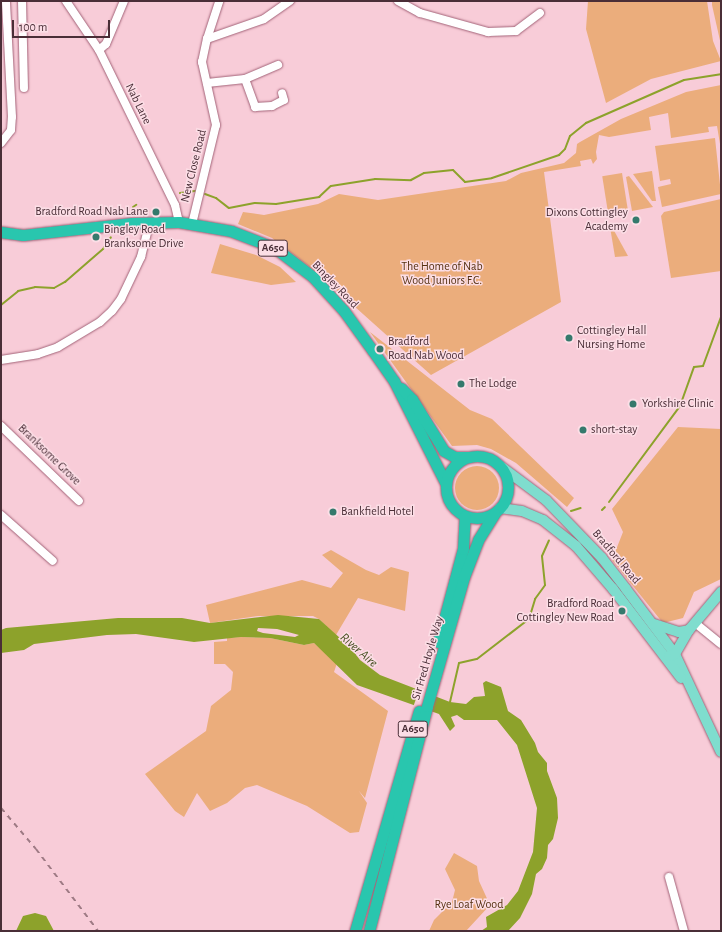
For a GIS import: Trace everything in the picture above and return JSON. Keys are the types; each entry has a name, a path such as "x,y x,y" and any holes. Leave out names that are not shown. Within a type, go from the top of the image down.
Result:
{"highway":[{"name":"Bingley Road","path":"1,232 38,234 150,222 179,222 231,231 275,248 313,277 344,311 394,381 446,484"},
{"name":"A650","path":"394,381 412,399 444,451 455,457 490,459 499,465 508,483 507,496 497,511"},
{"path":"446,484 454,467 470,457"},
{"name":"A650","path":"446,484 450,503 465,516"},
{"path":"465,516 474,518 497,511"},
{"name":"Sir Fred Hoyle Way","path":"456,593 474,548 497,511"},
{"name":"Sir Fred Hoyle Way","path":"355,931 380,868 427,706 456,593 464,542 465,516"},
{"name":"Sir Fred Hoyle Way","path":"369,931 380,868"}],"main road":[{"name":"Bradford Road","path":"499,465 546,500 602,558 675,654 688,687 721,752"},
{"name":"Bradford Road","path":"497,511 522,511 543,520 576,546 613,589 688,687"},
{"path":"688,629 675,654 664,656 668,644 688,629 721,592"},
{"path":"652,623 688,629"}],"street":[{"path":"1,143 11,130 12,117 6,1"},
{"path":"22,1 24,88"},
{"name":"Nab Lane","path":"66,1 99,50 175,205 179,222"},
{"path":"99,50 106,44 124,1"},
{"name":"New Close Road","path":"192,224 216,125 202,62 207,39 219,1"},
{"path":"207,39 264,19 290,1"},
{"path":"404,2 420,13 488,32 503,33 516,31 540,13"},
{"path":"207,83 245,79 278,65"},
{"path":"245,79 255,107 272,106 284,100 282,93"},
{"path":"1,360 38,354 58,347 100,322 112,311 121,300 141,257 150,222"},
{"name":"Branksome Grove","path":"1,426 80,501"},
{"path":"1,514 54,561"},
{"path":"688,629 721,644"},
{"path":"670,877 684,931"}],"green space":[{"path":"588,1 707,1 713,41 721,61 651,79 606,103 586,29"},
{"path":"712,1 721,1 721,45 712,5"},
{"name":"The Home of Nab Wood Juniors F.C.","path":"721,85 721,150 717,126 708,127 709,132 671,138 668,113 649,117 651,130 609,137 599,135 596,152 597,159 593,164 591,159 580,161 581,166 544,172 561,302 431,375 315,271 272,238 238,224 243,212 264,215 318,204 339,194 378,200 506,181 521,173 564,163 576,153 577,144 621,119 686,92"},
{"path":"715,138 721,194 662,207 658,187 671,184 670,179 660,181 655,146"},
{"path":"652,171 656,201 652,201 633,174"},
{"path":"622,173 628,212 608,215 602,176"},
{"path":"629,176 653,207 632,211 626,177"},
{"path":"721,199 721,271 671,278 661,216 664,212"},
{"path":"610,227 612,227 628,256 615,257"},
{"path":"220,244 256,255 280,267 296,282 271,285 211,273"},
{"path":"370,332 470,410 492,419 574,498 567,507 516,463 491,449 477,445 452,446"},
{"path":"678,427 721,429 721,579 694,592 683,618 663,623 612,560 623,532 612,509"},
{"path":"477,466 489,470 495,476 499,488 495,500 489,506 477,510 465,506 459,500 455,488 459,476 465,470"},
{"path":"331,550 366,570 379,575 391,567 409,572 405,611 358,598 336,635 319,619 313,616 258,616 210,623 206,605 302,580 331,588 343,573 322,555"},
{"path":"227,638 270,638 304,645 314,643 337,663 334,672 388,711 365,798 359,791 367,803 359,832 350,833 307,806 257,785 245,788 227,803 210,811 197,793 184,817 175,811 145,774 206,731 211,706 231,690 233,672 225,664 214,664 214,642 227,641"},
{"name":"Rye Loaf Wood","path":"454,853 477,866 479,881 490,905 466,931 429,931 434,920 452,902 455,890 445,869"}],"shaded area":[{"path":"278,615 319,619 351,648 360,660 380,675 450,702 466,704 474,697 485,696 483,683 486,681 501,687 508,711 521,720 535,743 538,752 547,763 547,771 557,798 558,818 553,839 548,845 547,858 542,869 536,874 532,894 520,918 508,931 481,931 487,927 486,917 507,905 518,891 533,852 537,808 517,745 497,720 464,720 457,715 451,717 455,726 450,731 439,714 357,685 314,643 304,645 270,638 241,637 194,642 136,634 107,635 34,644 24,650 1,653 1,630 6,628 118,618 182,618 210,623","holes":["258,628 277,629 299,635 295,637 257,631"]},
{"path":"35,913 46,916 54,931 16,931 23,916"}],"pier":[{"path":"419,690 436,696 430,714 413,708"}],"waterway":[{"path":"205,194 216,198 229,208 255,203 276,204 319,197 331,186 375,179 411,180 424,173 453,170 465,182 492,178 559,155 565,149 570,136 586,123 684,80 721,74"},
{"path":"180,193 195,191"},
{"path":"1,305 18,291 35,287 54,288 65,282 103,249 111,237"},
{"path":"609,502 680,406 694,367 703,366 721,317"},
{"path":"602,510 605,507"},
{"path":"571,511 581,508"},
{"path":"450,702 459,663 477,659 529,619 535,599 545,585 542,556 549,540"}],"railway":[{"path":"1,808 36,849 98,931"}],"place":[{"name":"Bradford Road Nab Lane","path":"156,212"},
{"name":"Dixons Cottingley Academy","path":"636,220"},
{"name":"Bingley Road Branksome Drive","path":"96,237"},
{"name":"Cottingley Hall Nursing Home","path":"569,338"},
{"name":"Bradford Road Nab Wood","path":"380,349"},
{"name":"The Lodge","path":"461,384"},
{"name":"Yorkshire Clinic","path":"633,404"},
{"name":"short-stay","path":"583,430"},
{"name":"Bankfield Hotel","path":"333,512"},
{"name":"Bradford Road Cottingley New Road","path":"622,611"}],"water label":[{"name":"River Aire","path":"358,651"}]}
